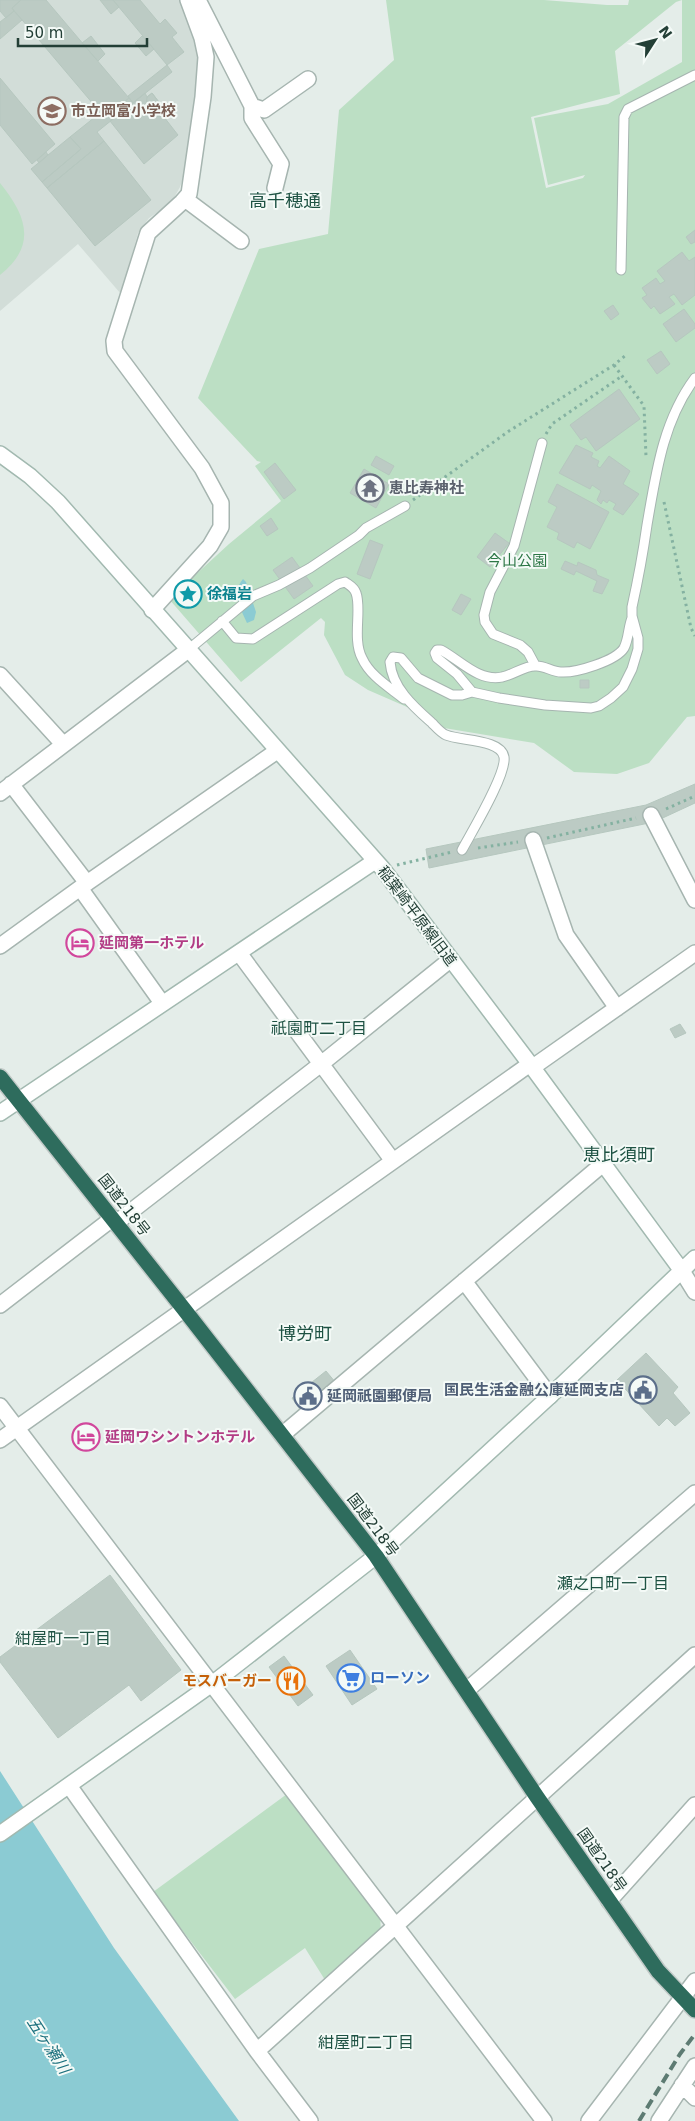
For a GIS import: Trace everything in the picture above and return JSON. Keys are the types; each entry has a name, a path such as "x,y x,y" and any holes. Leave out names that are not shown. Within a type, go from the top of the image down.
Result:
{"highway":[{"name":"国道218号","path":"0,1076 376,1556 658,1971 682,1999 695,2010"}],"street":[{"path":"152,610 210,546 221,527 221,503 202,468 115,352 114,341 148,232 189,194 203,97 206,57 202,38 188,0"},
{"path":"198,0 252,106 252,118 281,164 275,188"},
{"path":"252,106 264,110 308,79"},
{"path":"185,199 241,241"},
{"path":"0,454 30,476 58,502 375,861"},
{"path":"162,1003 84,885 6,788 188,650"},
{"path":"0,675 62,744"},
{"path":"0,946 84,885 277,751"},
{"path":"651,815 695,900"},
{"path":"533,840 566,935 618,1008"},
{"name":"稲葉崎平原線旧道","path":"0,1113 375,861 604,1163 695,1292"},
{"path":"239,953 393,1161"},
{"path":"0,1440 183,1308 695,953"},
{"path":"0,1305 115,1221 321,1064 450,960"},
{"path":"282,1435 604,1163"},
{"path":"0,1834 212,1684 376,1556 550,1396 695,1258"},
{"path":"464,1281 550,1396"},
{"path":"0,1406 544,2121"},
{"path":"467,1690 695,1493"},
{"path":"257,2051 695,1654"},
{"path":"66,1789 310,2121"},
{"path":"609,1901 695,1805"},
{"path":"589,2121 695,1981"},
{"path":"659,2121 695,2066"},
{"path":"682,2085 695,2098"}],"lane":[{"path":"621,270 624,117 628,109 695,75"},
{"path":"472,692 457,674 437,658 435,653 437,650 441,650 478,674 490,678 503,677 535,665 561,672 600,664 615,658 622,650 627,642 655,481 668,428 684,393 695,378"},
{"path":"535,665 528,652 520,645 493,634 485,622 484,615 490,592 514,546 542,443"},
{"path":"188,650 237,607 253,596 279,585 310,568 359,535 366,528 404,506"},
{"path":"222,621 236,638 253,639 338,584 345,582 352,587 357,596 358,650 370,672 444,734 455,738 480,741 499,749 503,754 505,759 494,793 462,850"},
{"path":"408,702 390,669 390,662 393,657 401,658 418,678 452,695 472,692 499,698 573,708 599,706 611,698 623,686 632,669 638,649 638,638 632,616"}],"path":[{"path":"404,506 509,431 614,365 626,355"},
{"path":"614,365 644,406 646,458 665,503 691,628 695,636"},
{"path":"542,443 547,430 552,424 622,376"}],"shaded area":[{"path":"0,0 182,0 198,44 200,72 185,172 180,187 171,203 149,218 138,233 121,294 78,244 0,311"}],"green space":[{"name":"今山公園","path":"386,0 544,0 628,5 629,0 682,0 695,0 695,716 687,717 649,763 617,774 574,772 534,743 444,728 430,717 368,690 345,675 324,635 325,622 321,618 241,682 169,599 229,544 281,501 255,466 261,462 257,461 198,398 259,249 328,234 339,110 394,60","holes":["682,0 682,62 608,104 534,118 548,185 585,175 583,178 546,188 531,117 620,94 615,51 676,2"]},
{"path":"0,183 9,195 21,218 24,241 20,252 12,264 0,275"},
{"path":"287,1794 380,1913 381,1934 325,1980 305,1948 235,1999 153,1892"}],"water":[{"path":"243,579 246,582 256,612 254,620 247,623 239,606 237,595 239,584"},
{"name":"五ヶ瀬川","path":"0,1771 114,1948 239,2121 0,2121"}],"building":[{"path":"0,0 21,0 12,8 14,11 6,18 0,11"},
{"path":"21,0 46,0 129,98 105,118 12,8"},
{"path":"100,0 113,0 119,7 111,14"},
{"path":"113,0 140,0 160,24 165,19 177,33 172,37 184,52 167,65"},
{"path":"14,11 22,20 0,39 0,22"},
{"path":"91,36 105,54 98,61 82,43"},
{"path":"142,36 154,49 146,56 135,43"},
{"path":"167,65 172,72 133,103 128,96"},
{"path":"0,78 55,144 32,164 0,125"},
{"path":"145,93 147,97 152,93 168,114 164,117 178,135 144,164 110,121"},
{"path":"152,93 168,114 164,117 145,115 147,97"},
{"path":"129,98 133,103 97,132 104,141 47,188 42,182 81,149 70,137 100,113 105,118"},
{"path":"70,137 81,149 42,182 31,169"},
{"path":"104,141 151,200 95,246 47,188"},
{"path":"46,152 48,155 39,163 37,160"},
{"path":"695,230 695,242 691,244 686,237"},
{"path":"682,252 689,261 695,257 695,295 682,305 674,294 669,297 675,304 660,314 654,306 651,309 642,298 647,295 642,288 656,278 660,284 665,281 657,271"},
{"path":"613,305 619,314 611,320 604,311"},
{"path":"684,309 695,324 695,328 676,342 663,324"},
{"path":"661,351 670,364 657,374 647,360"},
{"path":"619,389 640,419 596,451 586,437 581,440 570,425"},
{"path":"576,445 593,453 591,457 599,461 597,466 600,468 609,456 630,471 623,484 639,494 623,515 613,509 616,504 609,500 607,503 603,500 601,504 597,500 601,491 592,485 590,489 559,473"},
{"path":"376,456 394,466 389,475 371,465"},
{"path":"275,463 296,490 284,499 264,472"},
{"name":"恵比寿神社","path":"364,469 389,484 376,508 350,493"},
{"path":"557,484 609,512 590,549 577,542 574,548 557,539 559,533 547,527 557,507 548,502"},
{"path":"271,518 278,529 267,536 260,526"},
{"path":"495,533 509,543 490,567 477,557"},
{"path":"370,540 383,545 370,579 357,574"},
{"path":"292,557 313,586 294,599 273,570"},
{"path":"565,561 577,566 578,562 596,570 597,575 609,580 602,594 593,591 597,581 576,571 574,575 561,569"},
{"path":"461,594 471,599 461,615 452,610"},
{"path":"580,680 589,680 589,688 580,688"},
{"path":"695,784 695,803 654,822 429,868 426,849 646,805"},
{"path":"680,1024 686,1033 675,1038 670,1029"},
{"path":"646,1353 678,1387 673,1393 690,1413 675,1426 667,1418 659,1426 617,1380"},
{"path":"326,1371 336,1383 301,1411 292,1398"},
{"path":"110,1575 181,1670 141,1701 129,1685 58,1738 0,1662 0,1657"},
{"name":"ローソン","path":"350,1650 377,1689 352,1705 326,1666"},
{"name":"モスバーガー","path":"284,1656 313,1695 298,1706 269,1667"}],"railway":[{"path":"639,2121 680,2054 695,2034"}],"place":[{"name":"市立岡富小学校","path":"52,111"},
{"name":"恵比寿神社","path":"370,488"},
{"name":"徐福岩","path":"188,594"},
{"name":"延岡第一ホテル","path":"80,943"},
{"name":"国民生活金融公庫延岡支店","path":"643,1390"},
{"name":"延岡祇園郵便局","path":"308,1396"},
{"name":"延岡ワシントンホテル","path":"86,1437"},
{"name":"ローソン","path":"351,1678"},
{"name":"モスバーガー","path":"291,1681"}],"district":[{"name":"高千穂通","path":"285,201"},
{"name":"祇園町二丁目","path":"319,1028"},
{"name":"恵比須町","path":"619,1155"},
{"name":"博労町","path":"305,1334"},
{"name":"瀬之口町一丁目","path":"613,1583"},
{"name":"紺屋町一丁目","path":"63,1638"},
{"name":"紺屋町二丁目","path":"366,2042"}]}
